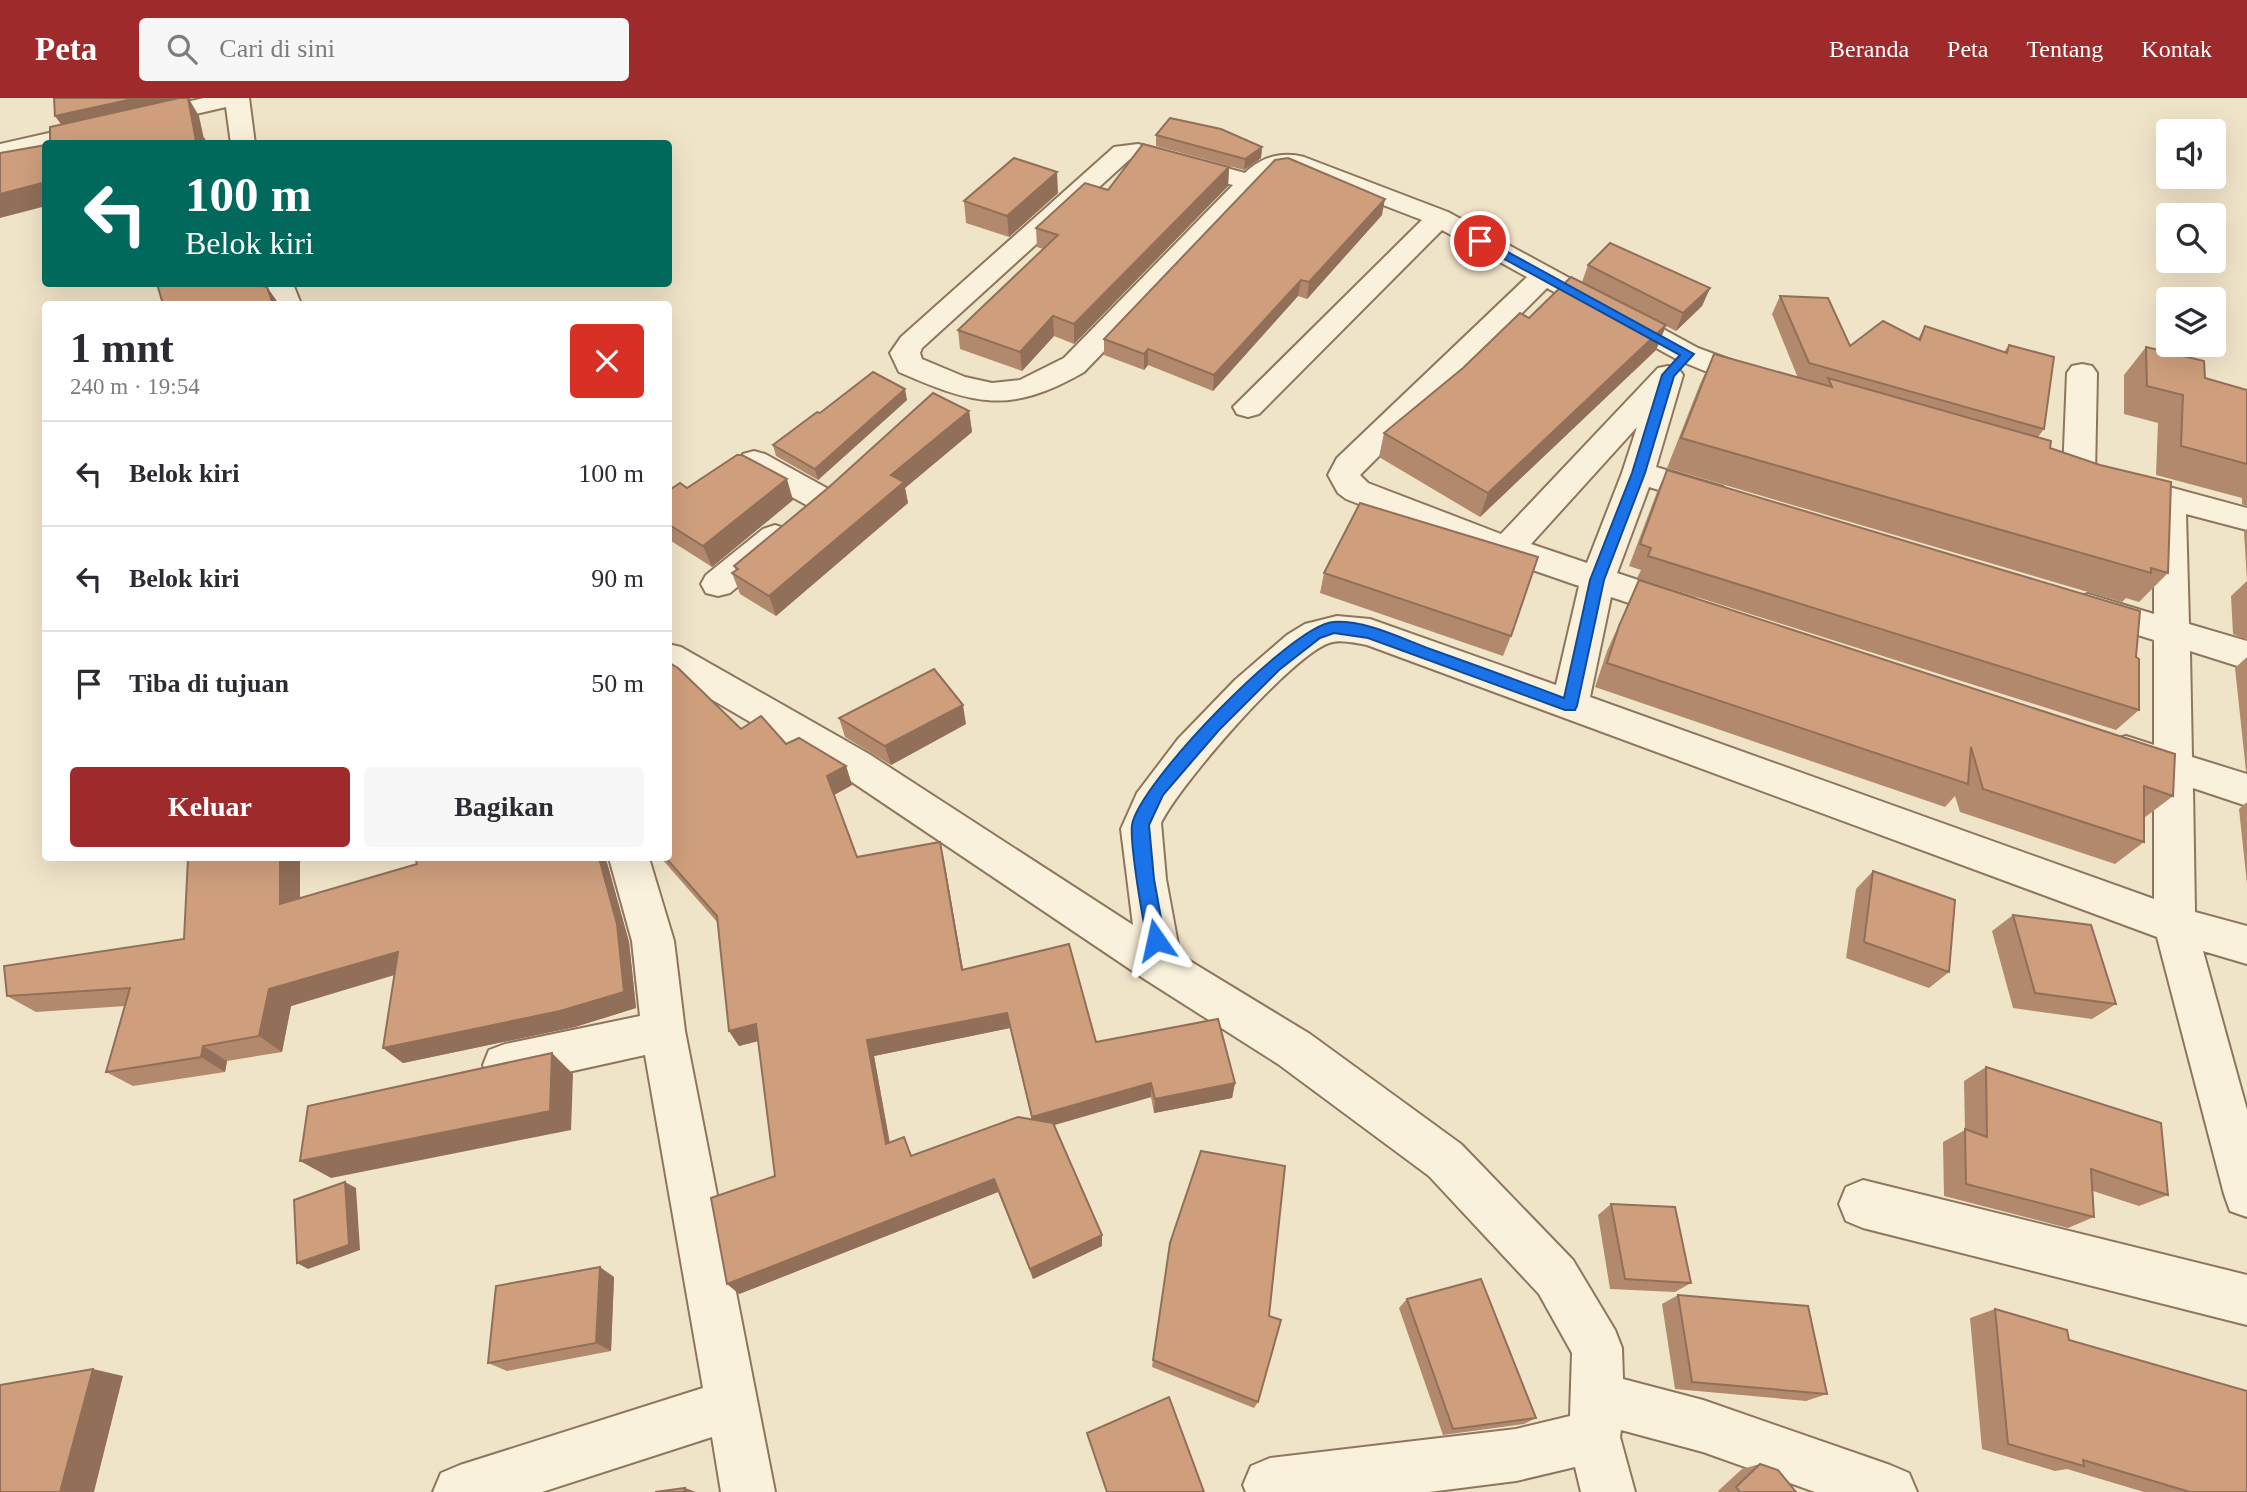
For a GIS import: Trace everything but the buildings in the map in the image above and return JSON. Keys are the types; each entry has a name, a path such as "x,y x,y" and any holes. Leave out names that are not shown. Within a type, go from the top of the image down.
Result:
{"street":[{"path":"49,140 237,98 242,140"},
{"path":"0,151 42,142"},
{"path":"1250,182 1138,151 1119,154 911,343 905,353 909,365 939,391 1000,395 1056,376 1074,365 1250,182 1272,164 1294,162 1439,218 1543,277 1678,365 1725,371 1782,389"},
{"path":"1248,407 1439,218"},
{"path":"1543,277 1348,466 1344,475 1349,485 1357,491 1507,549 1715,618"},
{"path":"1570,706 1597,580 1678,365"},
{"path":"1507,549 1678,365"},
{"path":"2082,373 2067,470 2247,519"},
{"path":"718,584 831,490 754,462"},
{"path":"1638,473 1745,505"},
{"path":"2170,498 2175,925 2247,1194"},
{"path":"2065,600 2247,655"},
{"path":"1161,966 1145,879 1140,825 1157,791 1214,726 1274,666 1315,634 1333,628 1370,632 2175,925 2247,945"},
{"path":"672,659 856,765 1161,966 1294,1049 1445,1160 1556,1277 1597,1348 1596,1418 1608,1492"},
{"path":"2095,741 2247,790"},
{"path":"629,861 653,941 663,1031 748,1492"},
{"path":"464,1074 663,1031"},
{"path":"1863,1203 2247,1300"},
{"path":"460,1492 730,1405"},
{"path":"1270,1485 1516,1455 1596,1418 1703,1426 1890,1492"}],"route":[{"path":"1156,940 1145,879 1140,825 1157,791 1214,726 1274,666 1315,634 1333,628 1370,632 1570,706 1597,580 1638,473 1668,375 1688,354 1480,241"}]}
